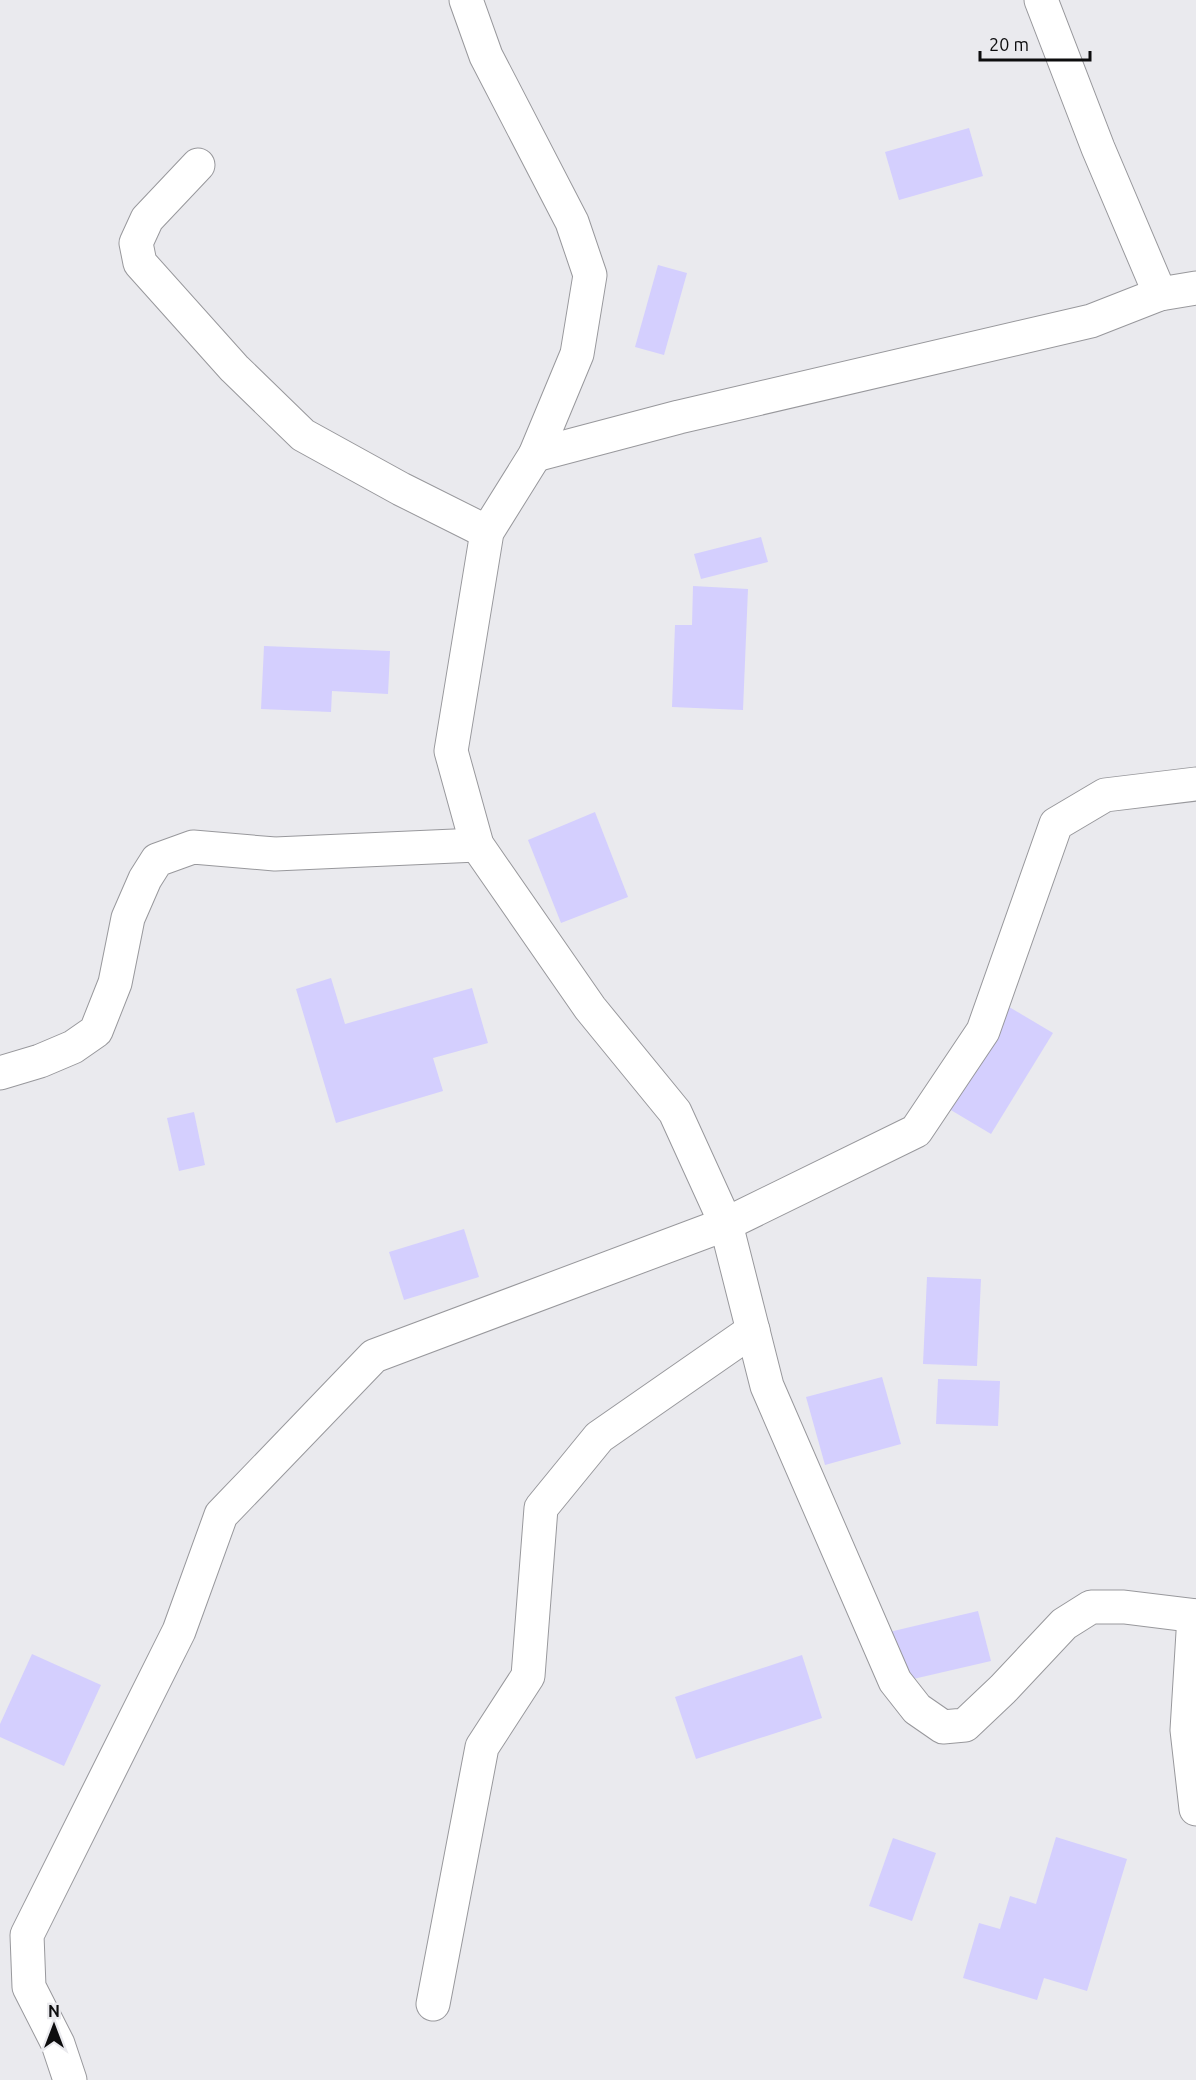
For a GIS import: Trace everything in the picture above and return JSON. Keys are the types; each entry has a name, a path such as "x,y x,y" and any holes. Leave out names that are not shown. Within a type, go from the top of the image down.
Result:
{"street":[{"path":"466,0 486,56 572,222 590,275 577,354 536,455 487,532 451,751 477,844 590,1008 675,1112 726,1224 767,1386 895,1681 917,1709 943,1727 965,1725 1003,1689 1064,1624 1091,1607 1124,1607 1195,1617 1187,1730 1196,1809"},
{"path":"1041,0 1098,148 1160,294"},
{"path":"198,165 147,219 136,243 140,263 234,368 303,435 400,489 487,532"},
{"path":"536,455 680,417 1091,321 1160,294 1196,288"},
{"path":"70,2080 58,2044 29,1987 27,1935 179,1631 221,1515 374,1356 726,1224 916,1131 983,1031 1056,824 1105,795 1196,783"},
{"path":"0,1073 40,1061 73,1047 96,1031 115,983 128,918 145,879 158,860 193,847 275,854 477,844"},
{"path":"433,2004 482,1747 528,1676 541,1508 599,1437 753,1330"}],"building":[{"path":"969,128 983,176 899,200 885,152"},
{"path":"658,265 687,273 664,355 635,347"},
{"path":"761,537 768,562 701,579 694,554"},
{"path":"693,586 748,589 743,710 672,707 675,625 692,625"},
{"path":"264,646 390,651 388,694 332,691 331,712 261,709"},
{"path":"595,812 628,897 561,923 528,840"},
{"path":"331,978 345,1024 472,988 488,1043 433,1058 443,1091 336,1123 296,989"},
{"path":"989,995 1053,1033 991,1134 929,1097"},
{"path":"194,1112 205,1165 179,1171 167,1118"},
{"path":"464,1229 479,1277 404,1300 389,1252"},
{"path":"927,1277 981,1279 977,1366 923,1364"},
{"path":"882,1377 901,1444 825,1465 806,1397"},
{"path":"938,1379 1000,1381 998,1426 936,1424"},
{"path":"978,1611 991,1661 896,1683 885,1633"},
{"path":"32,1654 101,1685 64,1766 0,1737 0,1724"},
{"path":"802,1655 822,1718 696,1759 675,1697"},
{"path":"1056,1837 1127,1859 1087,1991 1044,1978 1037,2000 963,1978 979,1923 1000,1929 1010,1896 1036,1904"},
{"path":"893,1838 936,1853 912,1921 869,1906"}]}
